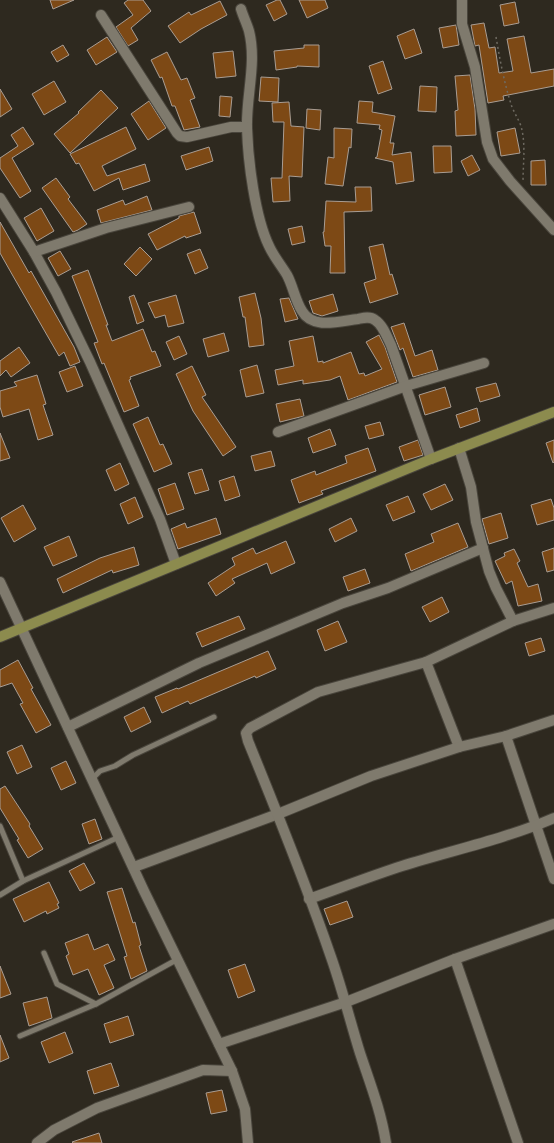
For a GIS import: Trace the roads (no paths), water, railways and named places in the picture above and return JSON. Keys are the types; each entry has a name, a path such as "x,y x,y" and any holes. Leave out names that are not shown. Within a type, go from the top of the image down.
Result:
{"street":[{"path":"462,0 462,24 475,67 489,147 493,159 554,230"},
{"path":"241,9 249,32 251,54 247,127 252,175 262,231 275,257 287,275 302,311 313,321 322,323 368,317 377,321 384,332 406,386 431,459"},
{"path":"101,15 180,136 187,137 231,127 247,127"},
{"path":"0,198 34,252 56,292 90,362 160,519 176,564"},
{"path":"34,252 106,228 189,207"},
{"path":"278,432 406,386 484,363"},
{"path":"0,637 431,459 554,412"},
{"path":"459,448 471,487 476,522 489,571 513,621"},
{"path":"68,727 206,660 343,603 388,588 483,548"},
{"path":"0,582 119,837 232,1071 245,1109 248,1143"},
{"path":"386,1143 379,1109 360,1053 331,956 246,733 250,728 318,692 426,662 513,621 554,608"},
{"path":"426,662 459,747"},
{"path":"134,868 278,814 371,776 459,747 506,736 554,720"},
{"path":"506,736 554,879"},
{"path":"309,899 402,866 483,843 536,826 554,818"},
{"path":"219,1044 346,1002 455,959 554,924"},
{"path":"455,959 518,1143"},
{"path":"37,1143 54,1130 97,1108 118,1100 203,1070 232,1071"}],"lane":[{"path":"92,779 100,771 115,766 133,755 214,717"},
{"path":"0,826 24,881"},
{"path":"0,895 24,881 119,837"},
{"path":"44,953 57,984 96,1004"},
{"path":"20,1036 96,1004 178,959"}]}
